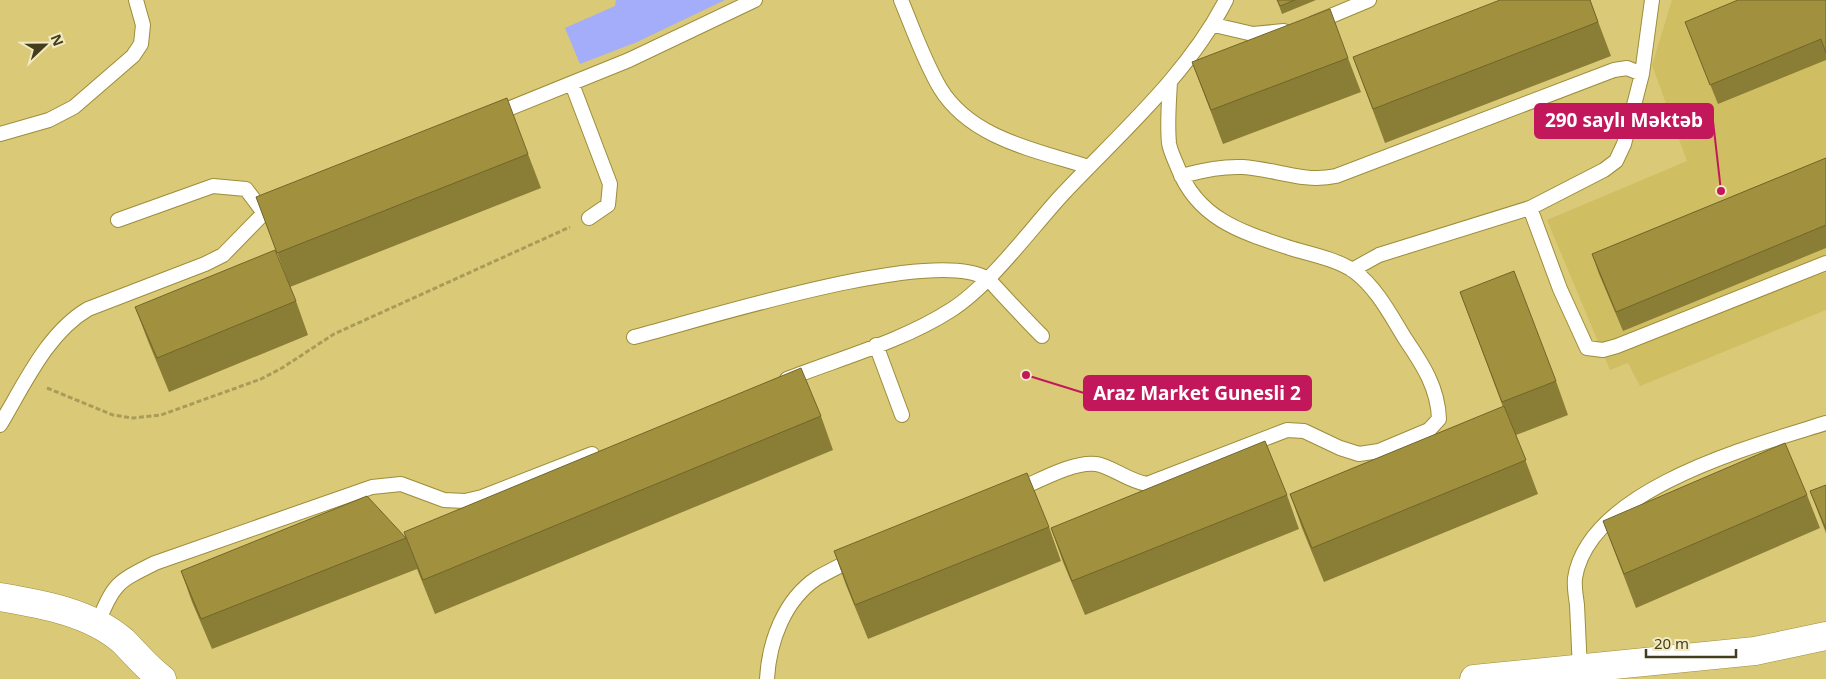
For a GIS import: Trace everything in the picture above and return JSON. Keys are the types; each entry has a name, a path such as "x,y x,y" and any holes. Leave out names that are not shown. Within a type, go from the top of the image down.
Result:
{"street":[{"path":"0,597 57,608 97,624 122,641 147,668 162,679"},
{"path":"1474,679 1580,670 1755,651 1826,636"}],"lane":[{"path":"0,134 49,120 74,106 133,56 141,44 143,25 136,0"},
{"path":"481,120 629,60 756,0"},
{"path":"901,0 940,89 979,128 1002,139 1089,167"},
{"path":"775,384 915,330 952,309 987,278 1170,82 1214,25 1226,0"},
{"path":"1214,25 1252,34 1290,31 1369,0"},
{"path":"1352,270 1379,255 1530,208 1604,170 1616,161 1624,144 1642,74 1652,0"},
{"path":"1181,176 1219,167 1245,168 1318,180 1336,176 1614,70 1627,68 1642,74"},
{"path":"1006,494 1077,465 1097,464 1133,482 1147,484 1287,430 1304,431 1340,448 1358,454 1380,451 1429,430 1439,419 1439,406 1430,378 1368,283 1352,270 1250,235 1217,218 1197,202 1181,176 1169,145 1170,82"},
{"path":"572,84 610,184 608,204 589,218"},
{"path":"118,220 213,186 246,189 264,213"},
{"path":"0,425 43,355 72,318 88,309 205,264 223,255 264,213 289,197"},
{"path":"1530,208 1560,289 1587,348 1603,350 1618,346 1826,263"},
{"path":"634,337 787,297 891,273 935,269 963,270 987,278 1042,336"},
{"path":"876,345 902,415"},
{"path":"1580,670 1575,579 1588,543 1623,509 1683,473 1711,460 1826,423"},
{"path":"97,624 112,590 123,580 155,563 372,487 401,484 444,500 465,501 482,497 601,451"},
{"path":"767,679 777,629 793,600 816,579 865,552"}],"path":[{"path":"27,379 113,415 133,418 161,415 261,379 343,330 589,218"}],"shaded area":[{"path":"616,0 725,0 637,42 580,64 565,28 615,6"},
{"path":"1672,0 1826,0 1826,310 1640,386 1628,363 1610,370 1547,220 1687,161 1652,65"}],"building":[{"path":"1277,0 1295,0 1280,6"},
{"path":"1500,0 1590,0 1598,22 1373,109 1353,57"},
{"path":"1738,0 1826,0 1826,53 1821,39 1710,85 1685,22"},
{"path":"1330,9 1348,58 1211,110 1192,62"},
{"path":"507,98 528,154 277,253 256,197"},
{"path":"1826,158 1826,225 1616,312 1592,254"},
{"path":"275,250 296,301 157,358 135,307"},
{"path":"1514,271 1556,381 1502,402 1460,292"},
{"path":"801,368 821,416 423,580 404,532"},
{"path":"1504,406 1526,460 1312,548 1290,494"},
{"path":"1265,441 1287,495 1072,581 1051,528"},
{"path":"1785,443 1807,495 1624,574 1603,521"},
{"path":"1027,473 1049,527 855,605 834,551"},
{"path":"1826,485 1826,529 1810,491"},
{"path":"367,496 406,538 201,619 181,571"}],"place":[{"name":"290 saylı Məktəb","path":"1721,191"},
{"name":"Araz Market Gunesli 2","path":"1026,375"}]}
